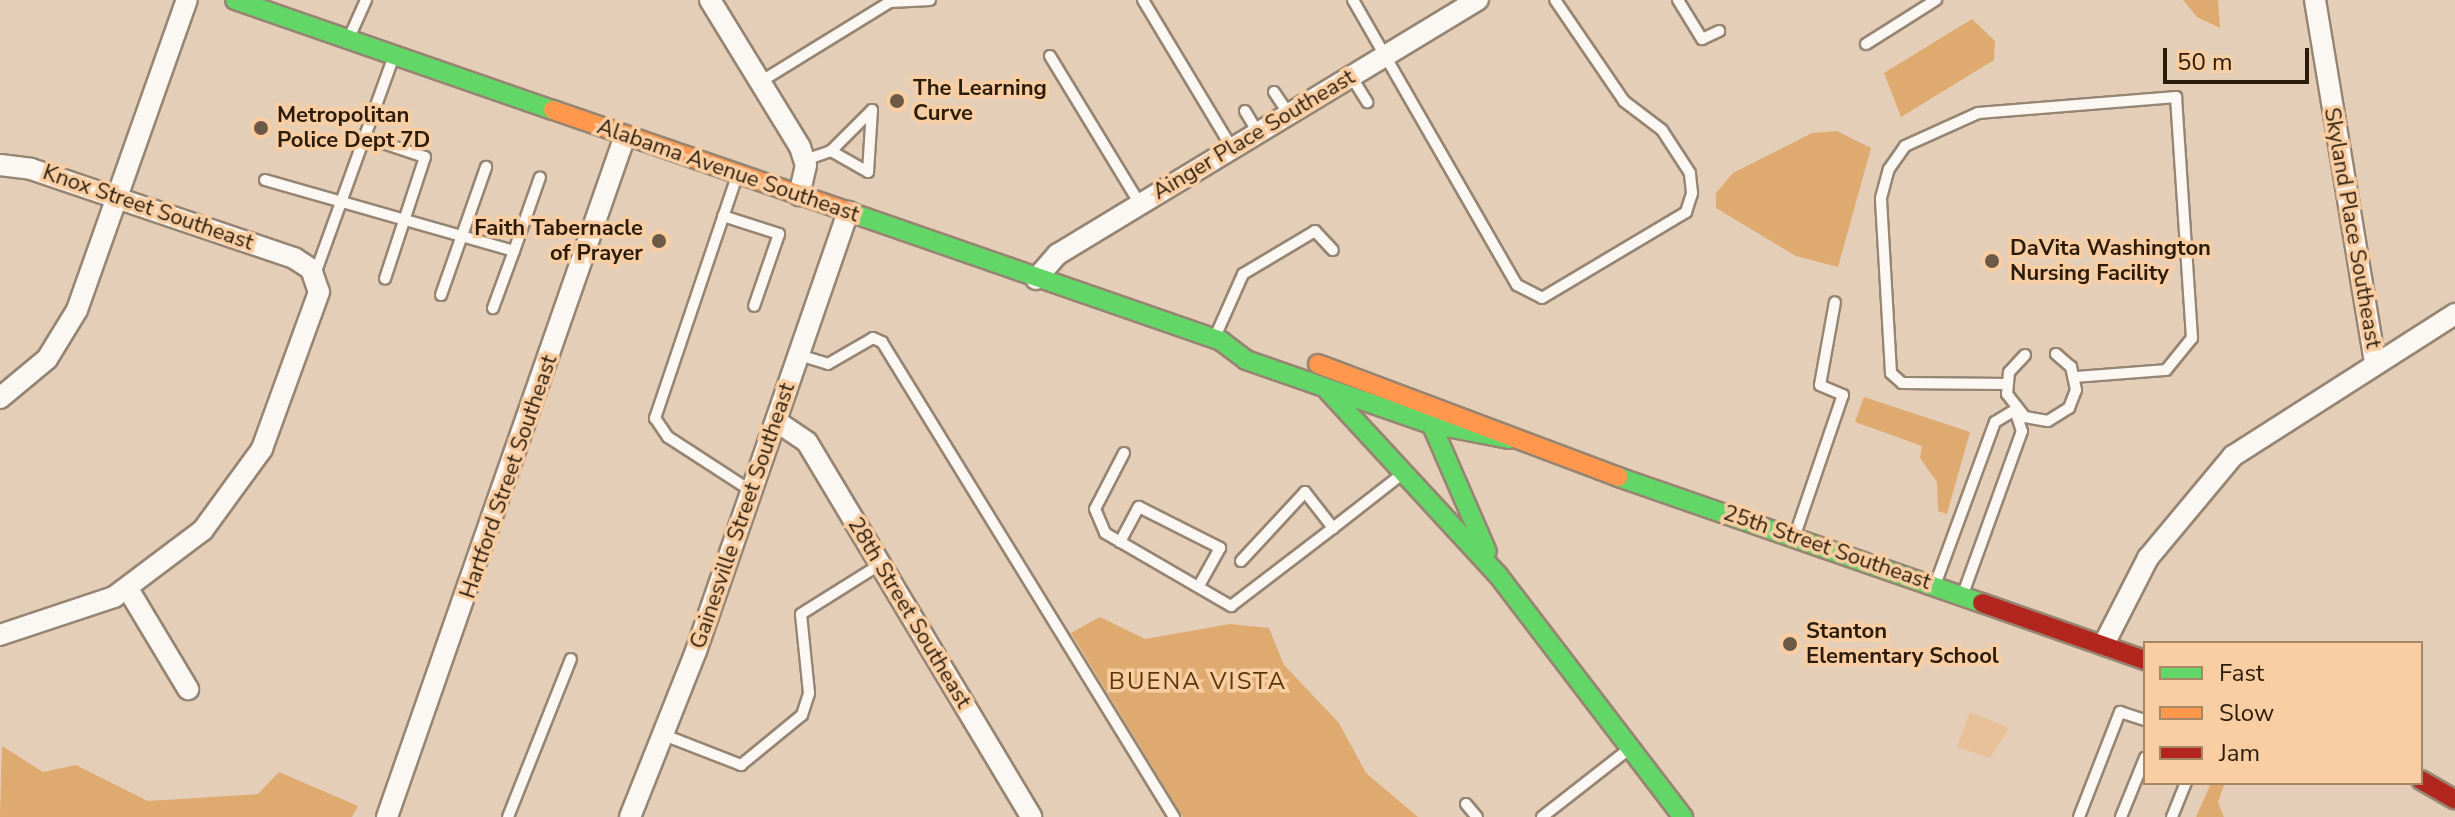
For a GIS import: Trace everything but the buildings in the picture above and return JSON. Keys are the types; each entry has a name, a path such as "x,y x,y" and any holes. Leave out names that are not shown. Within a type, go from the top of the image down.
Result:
{"main road":[{"name":"Alabama Avenue Southeast","path":"235,0 273,6 349,40 1036,279 1218,340 1252,341 1421,399 1498,575"},
{"name":"Alabama Avenue Southeast","path":"1218,340 1246,360 1431,424"},
{"name":"Alabama Avenue Southeast","path":"1324,387 1498,575 1683,817"},
{"name":"25th Street Southeast","path":"1421,399 1480,419 1509,439"},
{"name":"25th Street Southeast","path":"1431,424 1509,439 1963,594 2143,659"},
{"path":"2423,781 2455,800"}],"street":[{"path":"0,398 63,337 187,0"},
{"path":"710,0 805,160 799,195"},
{"name":"Ainger Place Southeast","path":"1036,279 1058,254 1478,0"},
{"name":"Skyland Place Southeast","path":"2315,0 2375,361"},
{"name":"Hartford Street Southeast","path":"387,817 625,136"},
{"name":"Knox Street Southeast","path":"0,165 117,197 294,258 315,274"},
{"name":"Gainesville Street Southeast","path":"630,817 664,735 848,212"},
{"path":"0,635 60,620 128,589 203,530 249,471 317,301 315,274"},
{"path":"2104,644 2148,558 2219,469 2375,361 2455,314"},
{"name":"28th Street Southeast","path":"776,421 807,442 1027,816"},
{"path":"128,589 188,689"}],"lane":[{"path":"349,40 366,0"},
{"path":"760,82 890,2 930,0"},
{"path":"1143,0 1232,148"},
{"path":"1353,0 1517,285 1542,298 1686,212 1692,193 1690,173 1662,130 1624,101 1555,0"},
{"path":"1678,0 1702,39 1719,31"},
{"path":"1866,44 1936,0"},
{"path":"315,274 394,56"},
{"path":"1050,56 1140,204"},
{"path":"1351,76 1367,102"},
{"path":"1274,92 1289,114"},
{"path":"2006,384 1902,383 1891,373 1881,198 1889,169 1905,146 1978,113 2176,97 2192,338 2166,370 2075,377"},
{"path":"805,160 831,151 872,110 868,172 831,151"},
{"path":"1245,111 1258,133"},
{"path":"365,137 425,157 385,279"},
{"path":"441,295 486,167"},
{"path":"737,174 655,418 668,437 751,491"},
{"path":"493,308 540,177"},
{"path":"265,180 363,213 365,204 514,251"},
{"path":"723,216 779,234 754,306"},
{"path":"1218,340 1243,274 1315,231 1333,250"},
{"path":"1795,537 1843,395 1820,385 1835,302"},
{"path":"798,355 828,364 873,338 882,342 1174,817"},
{"path":"2015,410 2036,421 2060,417 2073,401 2075,377 2056,354"},
{"path":"2006,384 2025,355"},
{"path":"1963,594 2022,431 2006,384"},
{"path":"1935,585 1995,422 2015,410"},
{"path":"1124,453 1095,509 1105,533 1200,584 1231,606 1404,473"},
{"path":"1241,561 1305,492 1333,528"},
{"path":"1120,542 1139,507 1220,548 1200,584"},
{"path":"664,735 741,765 802,715 809,693 801,614 879,565"},
{"path":"508,817 571,659"},
{"path":"2079,817 2120,712 2143,719"},
{"path":"1542,817 1630,748"},
{"path":"2121,817 2143,763"},
{"path":"2172,817 2185,785"},
{"path":"1466,804 1477,817"}],"shaded area":[{"path":"2183,0 2218,0 2220,28 2197,17"},
{"path":"1972,19 1995,41 1994,60 1901,117 1884,73"},
{"path":"1837,131 1871,148 1838,267 1796,256 1716,208 1716,193 1733,173 1812,133"},
{"path":"1864,397 1970,432 1947,514 1938,511 1937,482 1920,458 1922,446 1855,422"},
{"path":"1100,617 1145,639 1230,624 1269,628 1284,665 1339,723 1366,773 1418,817 1183,817 1071,633"},
{"path":"1970,712 2009,728 1990,758 1957,747"},
{"path":"2,746 43,772 76,765 148,801 258,794 279,772 358,806 352,817 0,817"},
{"path":"2210,785 2224,785 2218,802 2224,817 2196,817"}],"traffic: fast":[{"path":"235,0 553,110"},
{"path":"852,213 1221,341 1246,360 1431,424 1509,439"},
{"path":"1328,391 1498,575 1683,817"},
{"path":"1427,414 1487,552"},
{"path":"1618,477 1982,603"}],"traffic: slow":[{"path":"553,110 852,213"},
{"path":"1318,364 1618,477"}],"traffic: jam":[{"path":"1982,603 2143,659"},
{"path":"2423,781 2455,800"}],"place":[{"name":"The Learning Curve","path":"897,101"},
{"name":"Metropolitan Police Dept 7D","path":"261,128"},
{"name":"Faith Tabernacle of Prayer","path":"659,241"},
{"name":"DaVita Washington Nursing Facility","path":"1992,261"},
{"name":"Stanton Elementary School","path":"1790,644"}],"district":[{"name":"BUENA VISTA","path":"1198,682"}]}
